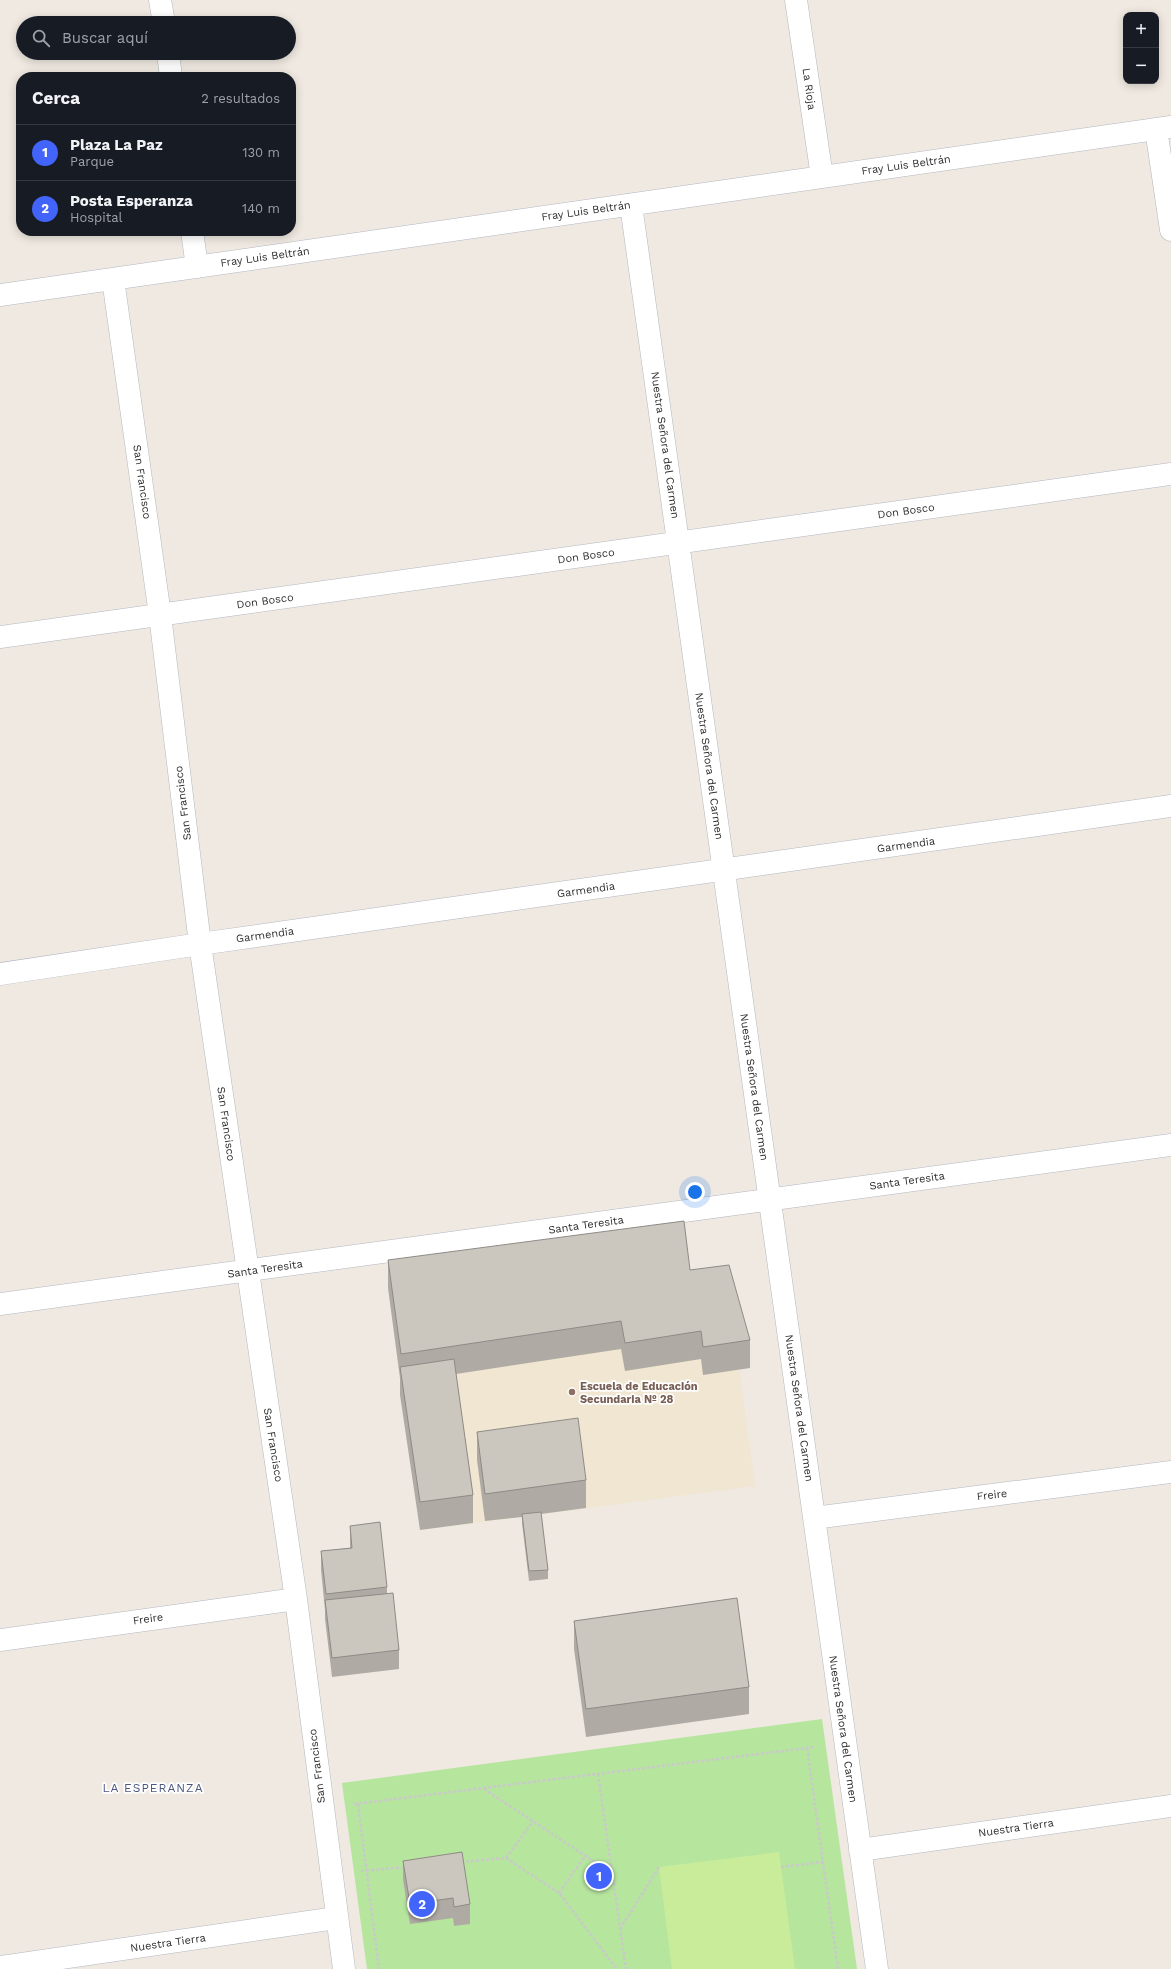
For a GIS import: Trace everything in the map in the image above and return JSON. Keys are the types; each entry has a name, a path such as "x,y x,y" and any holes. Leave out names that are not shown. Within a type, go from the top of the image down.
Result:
{"street":[{"path":"160,0 163,16"},
{"name":"La Rioja","path":"796,0 822,177"},
{"path":"169,60 170,72"},
{"path":"1164,128 1171,230"},
{"name":"Fray Luis Beltrán","path":"0,295 1164,128"},
{"name":"Nuestra Señora del Carmen","path":"631,205 877,1969"},
{"path":"193,236 197,267"},
{"name":"San Francisco","path":"113,279 160,616 200,944 296,1598 336,1918 344,1969"},
{"name":"Don Bosco","path":"0,637 160,616 1171,474"},
{"name":"Garmendia","path":"0,974 200,944 724,871 1171,806"},
{"name":"Santa Teresita","path":"0,1304 1171,1145"},
{"name":"Freire","path":"814,1518 1171,1472"},
{"name":"Freire","path":"0,1640 296,1598"},
{"name":"Nuestra Tierra","path":"860,1850 1171,1806"},
{"name":"Nuestra Tierra","path":"0,1967 336,1918"}],"path":[{"path":"322,1808 845,1743"},
{"path":"807,1748 838,1969"},
{"path":"598,1774 626,1969"},
{"path":"483,1789 612,1874"},
{"path":"358,1804 379,1969"},
{"path":"506,1858 533,1821"},
{"path":"559,1893 585,1856"},
{"path":"459,1862 506,1858 559,1893 617,1969"},
{"path":"781,1867 823,1862"},
{"path":"331,1874 412,1866"},
{"path":"620,1929 659,1867"}],"shaded area":[{"name":"Escuela de Educación Secundaria Nº 28","path":"388,1288 690,1298 729,1293 755,1486 420,1530"}],"green space":[{"path":"822,1719 857,1969 367,1969 342,1783"},
{"path":"779,1852 795,1969 672,1969 659,1867"}],"building":[{"path":"684,1221 690,1270 729,1265 750,1340 703,1347 701,1331 625,1343 621,1321 401,1354 388,1260"},
{"path":"454,1359 473,1495 420,1502 400,1367"},
{"path":"578,1418 586,1480 485,1494 477,1432"},
{"path":"541,1512 548,1570 529,1571 522,1514"},
{"path":"380,1522 387,1587 326,1594 321,1551 352,1548 350,1526"},
{"path":"393,1593 399,1650 332,1658 325,1600"},
{"path":"737,1598 749,1687 586,1709 574,1621"},
{"path":"462,1852 470,1904 454,1907 453,1898 410,1904 403,1861"}],"place":[{"name":"Escuela de Educación Secundaria Nº 28","path":"572,1392"},
{"name":"Plaza La Paz","path":"599,1876"},
{"name":"Posta Esperanza","path":"422,1904"}],"district":[{"name":"LA ESPERANZA","path":"153,1788"}]}
